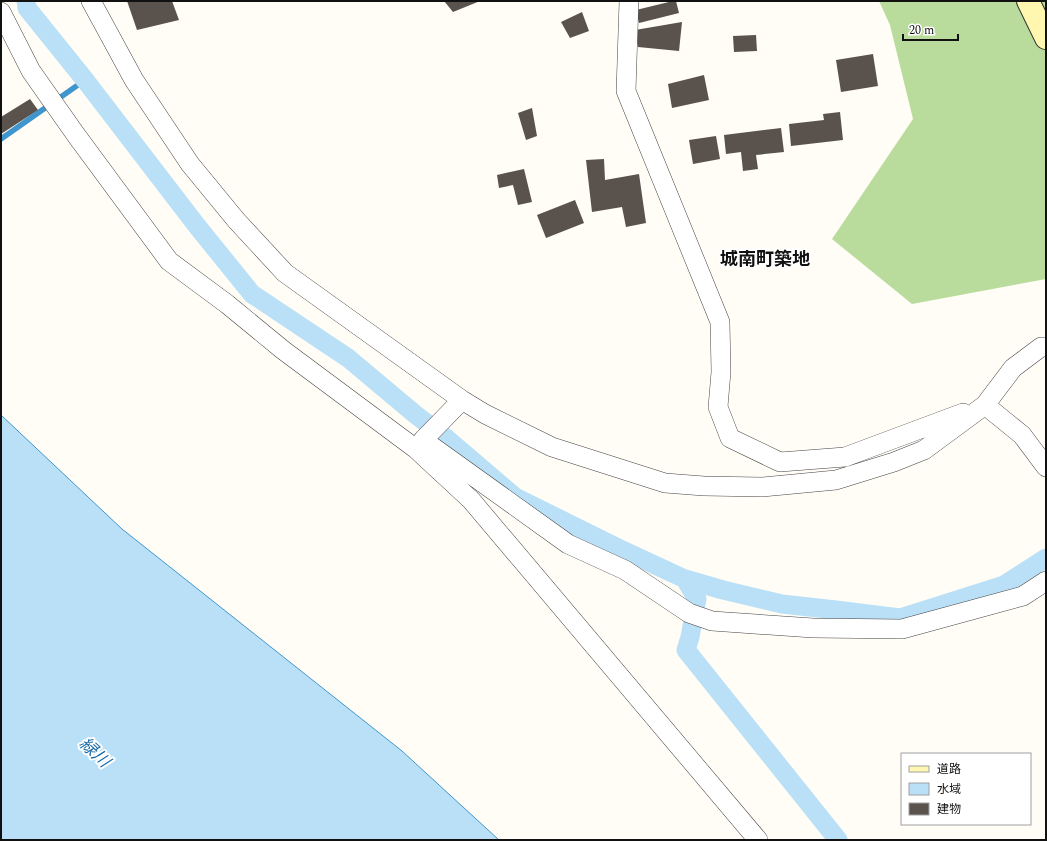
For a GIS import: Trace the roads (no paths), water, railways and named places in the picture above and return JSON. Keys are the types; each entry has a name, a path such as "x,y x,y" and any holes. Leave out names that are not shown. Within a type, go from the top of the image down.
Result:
{"street":[{"path":"91,1 134,80 190,164 236,220 284,273 462,400 485,414 552,447 665,483 704,486 762,487 836,480 894,462 924,450 985,405 1013,368 1041,347 1046,347"},
{"path":"629,1 626,91 720,322 721,372 718,407 730,438 780,462 845,457 985,405"},
{"path":"1028,1 1046,38"},
{"path":"1,12 31,72 169,261 227,304 283,350 419,444 568,544 624,570 689,612 712,621 813,628 902,629 1023,596 1046,581"},
{"path":"419,444 462,400"},
{"path":"985,405 1022,435 1046,467"},
{"path":"419,444 475,505 758,840"}],"water":[{"name":"緑川","path":"1,415 122,529 402,751 499,840 1,840"}],"waterway":[{"path":"26,1 27,8 252,294 348,358 446,438 515,497 685,579 782,604 900,618 1004,585 1046,558"},
{"path":"1,139 85,80"},
{"path":"685,579 697,599 686,650 838,840"}],"district":[{"name":"城南町築地","path":"765,259"}]}
